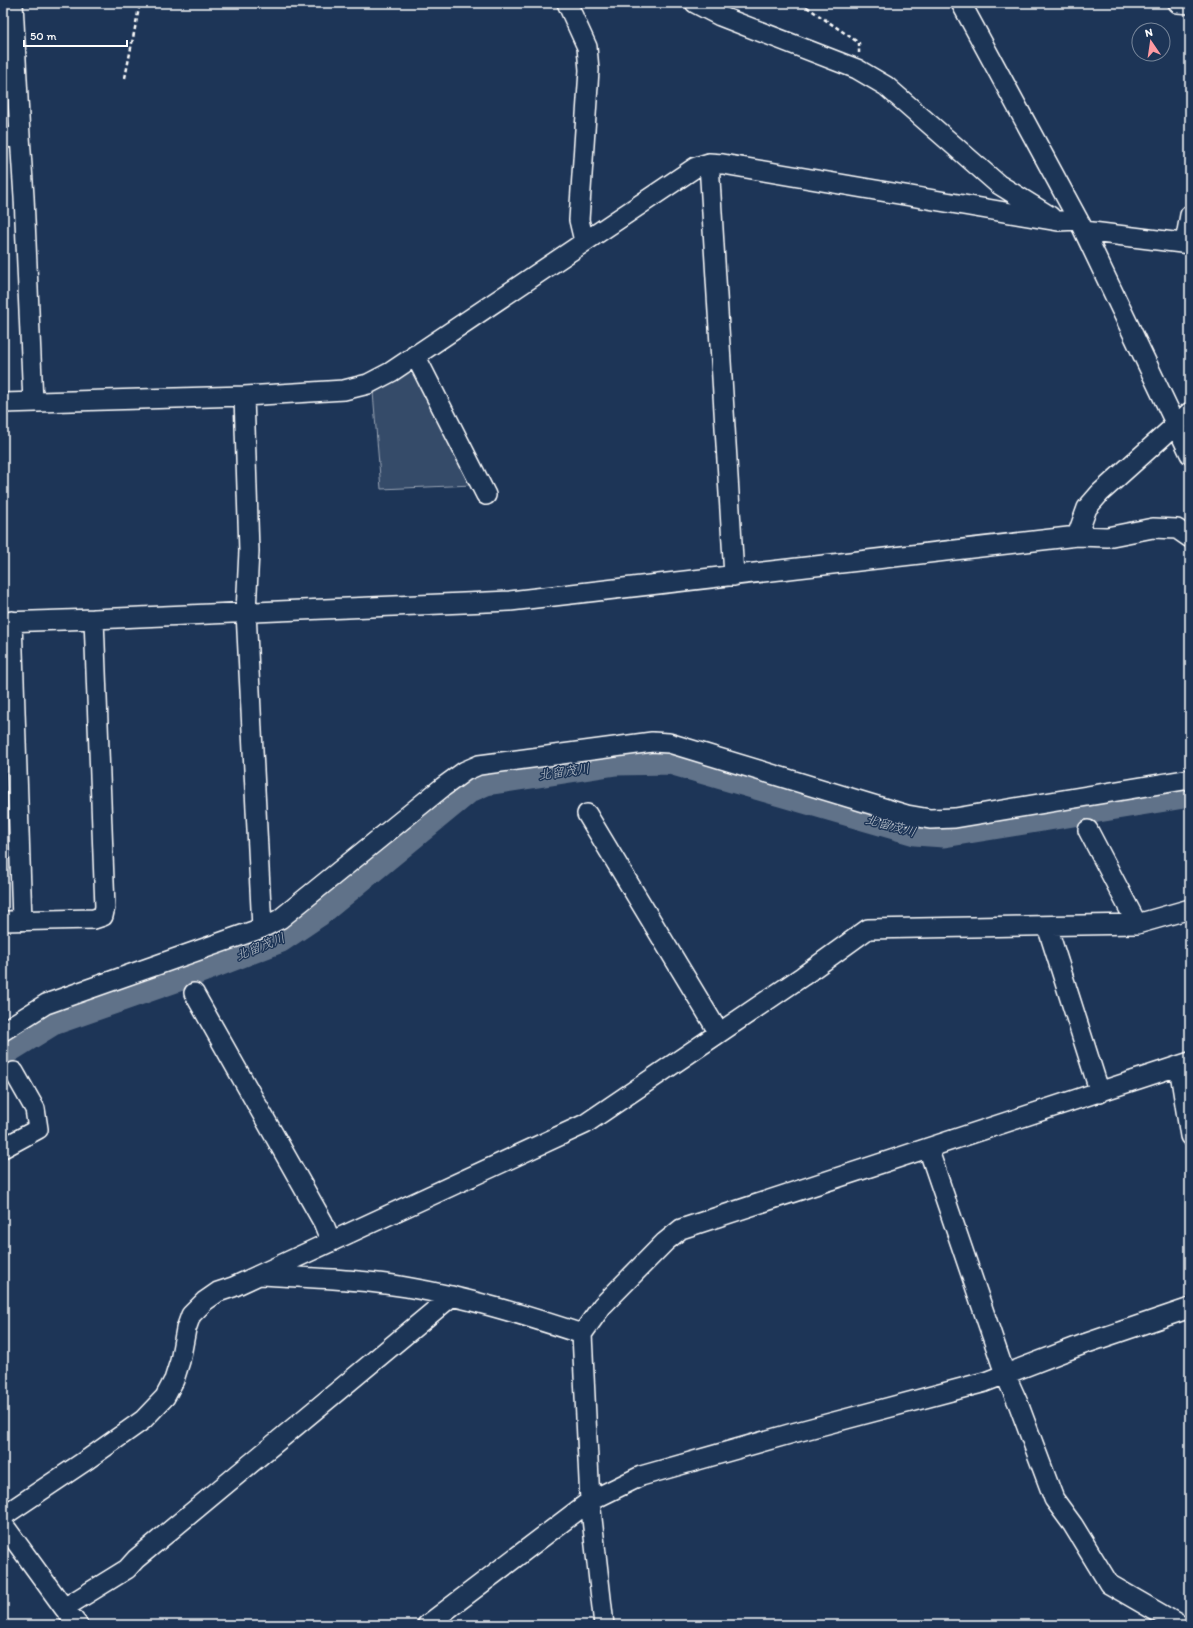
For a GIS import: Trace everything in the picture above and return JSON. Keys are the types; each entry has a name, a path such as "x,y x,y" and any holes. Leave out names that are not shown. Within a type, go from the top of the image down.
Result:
{"street":[{"path":"13,3 11,137 24,197 33,402"},
{"path":"567,3 588,48 589,70 587,75 579,220 584,242"},
{"path":"695,3 720,16 858,69 886,86 998,184 1058,221"},
{"path":"961,3 1081,225 1190,454"},
{"path":"1178,3 1190,4"},
{"path":"709,163 734,576"},
{"path":"3,403 244,396 344,390 368,384 391,372 696,167 709,163 723,164 1188,244 1190,215"},
{"path":"415,355 486,495"},
{"path":"244,396 249,551 246,612 262,928"},
{"path":"1077,536 1088,508 1100,493 1190,412"},
{"path":"22,921 7,622 510,601 1077,536 1107,537 1153,528 1177,530 1190,538"},
{"path":"3,921 94,919 103,916 105,907 94,619"},
{"path":"3,1031 46,1004 262,928 280,919 448,783 464,771 478,765 652,742 669,743 907,815 930,819 955,818 1190,779"},
{"path":"587,814 719,1032"},
{"path":"1088,830 1137,924"},
{"path":"3,1516 143,1420 165,1397 174,1380 180,1362 186,1328 191,1315 205,1301 218,1292 233,1287 585,1124 838,952 868,929 1137,924 1190,909"},
{"path":"1047,926 1100,1092"},
{"path":"194,993 323,1222 331,1242"},
{"path":"604,1625 590,1501 582,1334 602,1306 665,1242 681,1229 1185,1064 1190,1136"},
{"path":"3,1148 38,1130 35,1108 14,1072"},
{"path":"928,1148 1005,1374 1054,1499 1073,1525 1109,1584 1180,1625"},
{"path":"258,1275 363,1282 406,1287 505,1309 582,1334"},
{"path":"64,1608 127,1569 136,1559 452,1296"},
{"path":"427,1625 590,1501 641,1476 793,1433 985,1382 1084,1344 1190,1308"},
{"path":"3,1524 76,1624"}],"path":[{"path":"125,78 140,3"},
{"path":"801,3 860,43 858,69"}],"shaded area":[{"path":"415,368 473,485 381,489 373,392"}],"waterway":[{"name":"北留茂川","path":"3,1054 53,1023 187,976 281,940 318,915 470,790 486,783 616,763 670,762 915,833 944,835 1190,795"}]}
